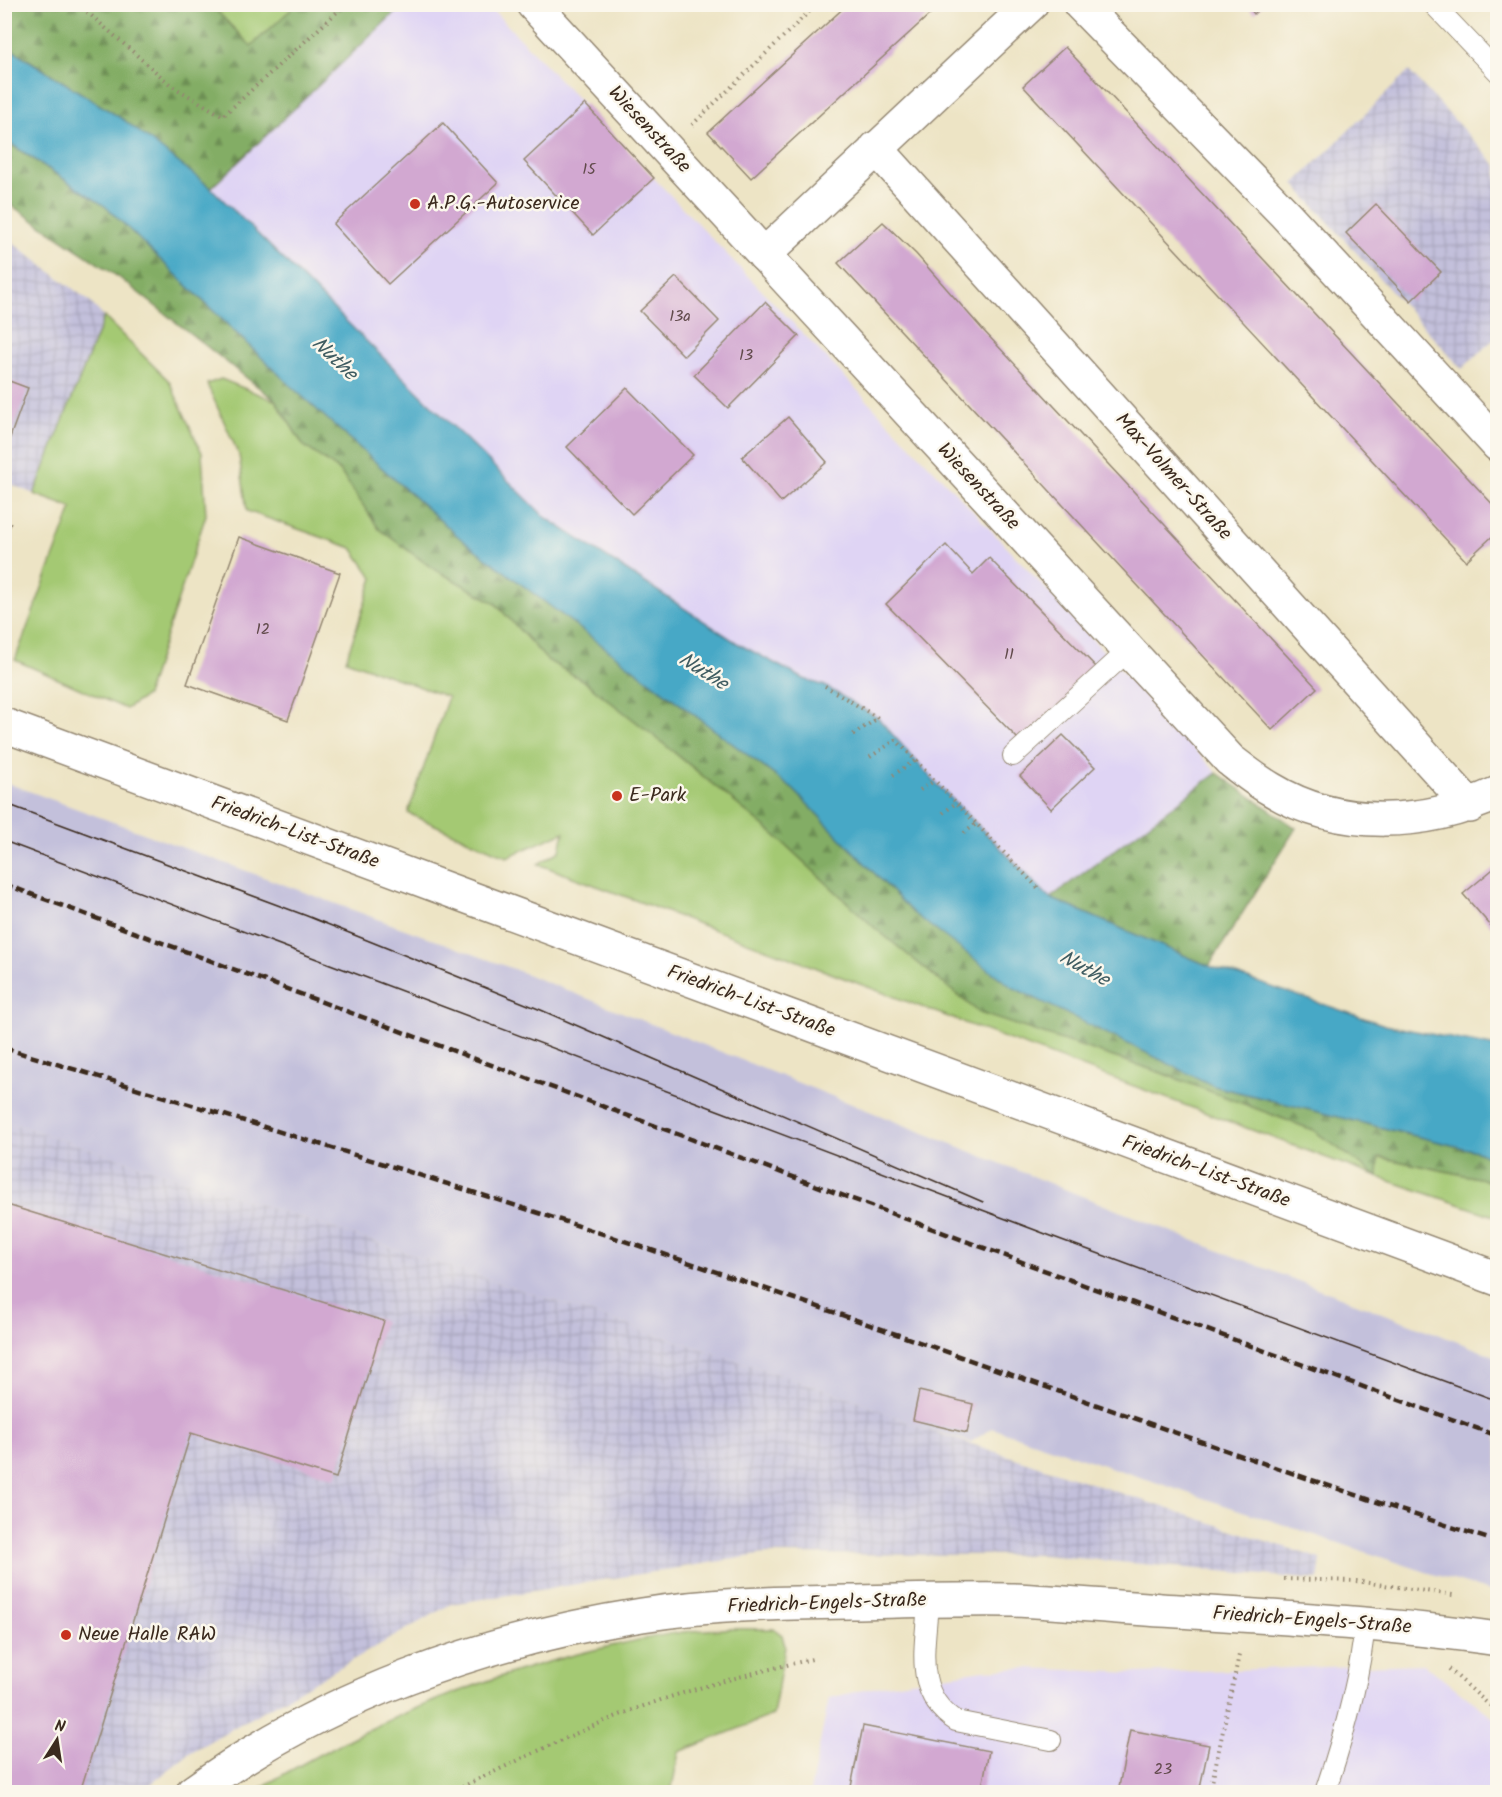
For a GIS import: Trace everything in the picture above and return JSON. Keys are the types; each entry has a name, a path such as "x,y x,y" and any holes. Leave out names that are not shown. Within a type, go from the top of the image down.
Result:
{"street":[{"name":"Wiesenstraße","path":"532,4 1230,760 1272,790 1320,810 1374,820 1420,818 1484,800"},
{"path":"764,255 1031,4"},
{"path":"1080,4 1285,214 1497,445"},
{"name":"Max-Volmer-Straße","path":"876,148 1484,800"},
{"name":"Friedrich-List-Straße","path":"4,725 1497,1279"},
{"name":"Friedrich-Engels-Straße","path":"193,1792 274,1741 344,1704 416,1674 490,1648 578,1626 711,1607 1013,1600 1365,1623 1497,1640"}],"lane":[{"path":"1433,4 1497,72"},
{"path":"1013,756 1129,650"},
{"path":"928,1601 926,1686 932,1701 942,1713 956,1721 1051,1740"},
{"path":"1325,1792 1337,1756 1362,1650 1365,1623"}],"path":[{"path":"78,4 172,86 223,116 346,4"},
{"path":"667,150 817,4"},
{"path":"4,523 11,525"},
{"path":"825,686 878,718 851,736"},
{"path":"870,757 896,740 1038,888"},
{"path":"893,776 916,760"},
{"path":"920,790 934,781"},
{"path":"943,813 956,803"},
{"path":"964,833 976,824"},
{"path":"1210,1792 1239,1655"},
{"path":"451,1792 592,1726 636,1709 746,1674 812,1659"},
{"path":"1447,1667 1497,1713"}],"shaded area":[{"path":"403,5 488,5 975,513 1217,773 1050,898 934,781 878,718 825,686 804,679 737,643 545,517 211,188"},
{"path":"1409,71 1497,166 1497,336 1462,369 1294,184"},
{"path":"4,236 89,301 104,317 34,494 5,482"},
{"path":"4,782 511,968 1217,1250 1497,1357 1497,1593 1426,1572 992,1428 971,1442 911,1424 857,1400 5,1121"},
{"path":"5,1121 857,1400 911,1424 1321,1559 1318,1580 1042,1555 765,1554 451,1604 191,1752 141,1792 5,1792"},
{"path":"1424,1664 1497,1720 1497,1792 810,1792 829,1698 885,1685 984,1670 1023,1668 1137,1673"}],"green space":[{"path":"4,5 211,5 251,46 296,5 403,5 211,188 124,120 5,45"},
{"path":"211,5 296,5 251,47"},
{"path":"4,140 105,206 294,389 460,538 794,790 913,913 1214,1086 1480,1152 1497,1162 1497,1185 1483,1179 1379,1157 1378,1177 1313,1130 1162,1073 980,1013 875,928 776,836 653,735 584,681 547,660 495,603 431,567 379,529 340,471 303,445 276,401 121,279 5,201"},
{"path":"104,317 169,381 202,453 206,515 146,696 126,709 15,660 72,508 34,494"},
{"path":"221,379 276,401 303,445 340,471 380,529 431,567 495,603 547,660 584,681 653,735 776,836 875,928 980,1013 1162,1073 1313,1130 1377,1176 1378,1157 1483,1179 1497,1185 1497,1217 1378,1177 538,864 560,851 564,832 507,857 408,813 448,697 346,660 373,578 352,548 247,511 239,455 207,384"},
{"path":"1217,773 1296,828 1209,966 1050,898"},
{"path":"715,1629 774,1629 782,1635 785,1646 773,1715 679,1752 671,1792 254,1792 294,1768 376,1726 504,1675 594,1650 664,1635"}],"water":[{"name":"Nuthe","path":"4,45 124,120 211,188 545,517 737,643 804,679 825,686 878,718 934,781 1050,898 1209,966 1385,1025 1497,1047 1497,1162 1480,1152 1214,1086 1012,987 913,913 794,790 460,538 294,389 105,206 5,140"}],"building":[{"path":"848,4 941,4 751,178 708,132"},
{"path":"1246,4 1264,4 1254,14"},
{"path":"1065,47 1498,510 1498,531 1466,561 1023,86"},
{"path":"585,104 654,178 593,235 524,161"},
{"name":"A.P.G.-Autoservice","path":"443,123 498,183 388,284 333,224"},
{"path":"1376,204 1441,272 1411,301 1346,233"},
{"path":"883,222 916,254 983,330 1317,688 1272,730 838,263"},
{"path":"676,277 719,321 684,356 640,311"},
{"path":"765,302 799,336 728,408 694,375"},
{"path":"4,379 28,388 5,451 4,451"},
{"path":"627,388 693,455 632,514 567,447"},
{"path":"788,417 827,462 781,502 742,457"},
{"path":"239,537 340,573 288,720 187,684"},
{"path":"946,545 973,574 989,558 1101,672 1019,740 886,604"},
{"path":"1063,735 1095,767 1051,809 1020,776"},
{"path":"1498,865 1498,934 1463,894"},
{"name":"Neue Halle RAW","path":"4,1204 384,1321 336,1478 191,1433 80,1792 4,1792"},
{"path":"919,1391 973,1404 967,1433 913,1420"},
{"path":"863,1726 989,1751 981,1792 850,1792"},
{"path":"1130,1730 1209,1745 1199,1792 1118,1792"}],"tram line":[{"path":"4,803 307,916 541,1010 983,1202"},
{"path":"4,841 1059,1239 1498,1401"}],"railway":[{"path":"4,884 1084,1285 1498,1436"},
{"path":"4,1048 375,1161 651,1250 1308,1479 1498,1542"}],"place":[{"name":"A.P.G.-Autoservice","path":"415,204"},
{"name":"E-Park","path":"617,796"},
{"name":"Neue Halle RAW","path":"66,1635"}]}
